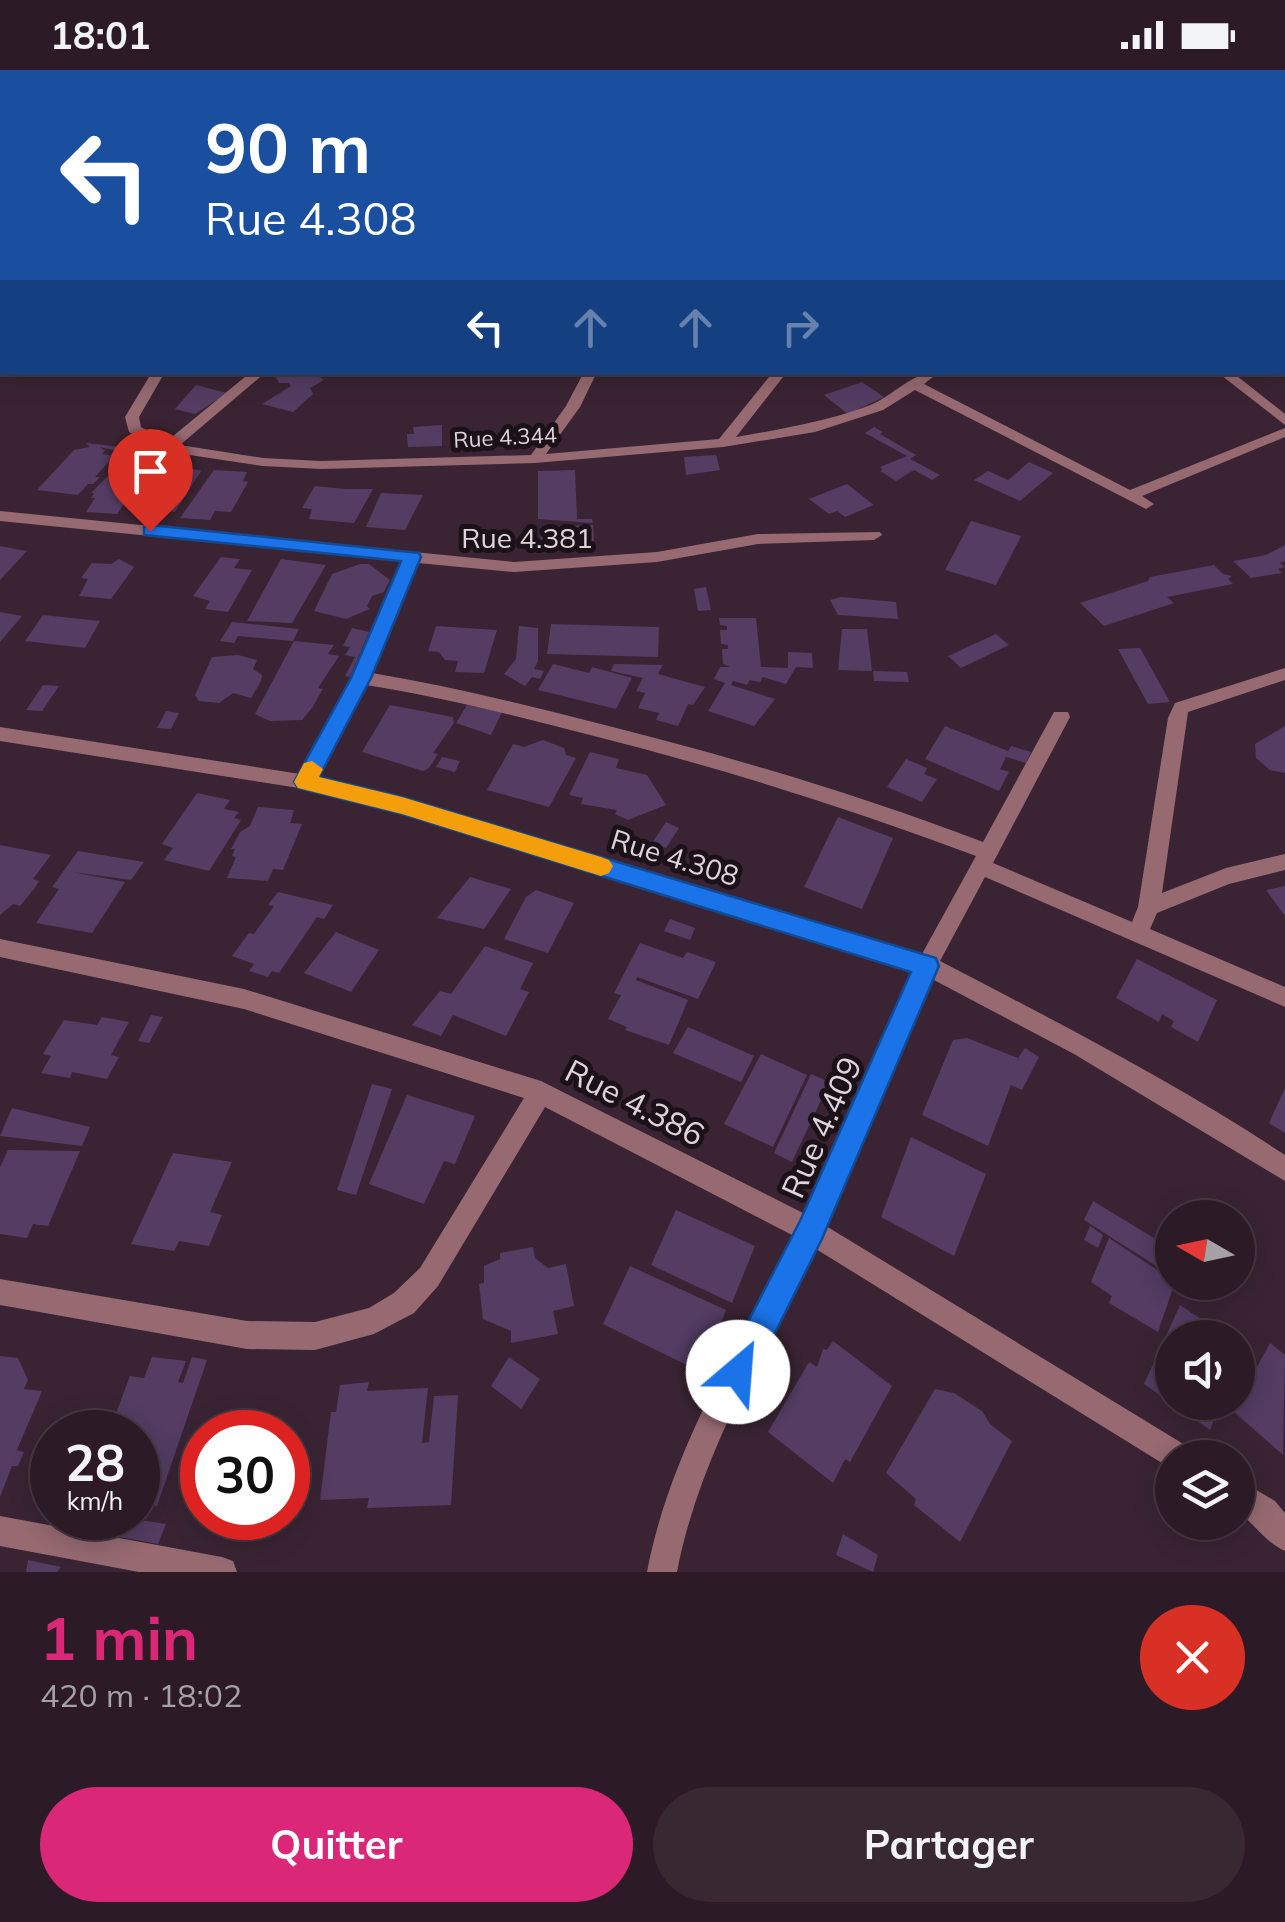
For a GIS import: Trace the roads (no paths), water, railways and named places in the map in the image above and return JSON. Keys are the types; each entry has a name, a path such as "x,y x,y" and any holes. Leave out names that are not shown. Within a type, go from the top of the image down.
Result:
{"street":[{"path":"157,375 132,417 134,429 168,448 256,375"},
{"path":"535,459 573,407 589,375"},
{"path":"723,443 780,375"},
{"name":"Rue 4.344","path":"168,448 321,466 535,459 723,443 815,428 878,407 929,375"},
{"path":"1227,375 1285,421"},
{"path":"916,385 1146,504"},
{"path":"1131,495 1285,432"},
{"name":"Rue 4.381","path":"0,516 514,567 657,557 758,539 874,534"},
{"path":"306,782 361,678 412,557"},
{"path":"1138,932 1148,907 1176,718 1182,708 1285,674"},
{"path":"361,678 424,687 627,737 873,808 1285,997"},
{"name":"Rue 4.409","path":"662,1572 669,1536 702,1442 811,1231 927,966 1061,717"},
{"name":"Rue 4.308","path":"0,734 306,782 402,806 927,966 1082,1047 1228,1131 1285,1169"},
{"path":"1148,907 1226,876 1285,862"},
{"name":"Rue 4.386","path":"0,948 244,999 541,1092 811,1231 1155,1443"},
{"path":"0,1292 247,1335 315,1336 374,1320 404,1303 429,1277 541,1092"},
{"path":"1255,1506 1285,1536"},
{"path":"0,1531 222,1572"}]}
